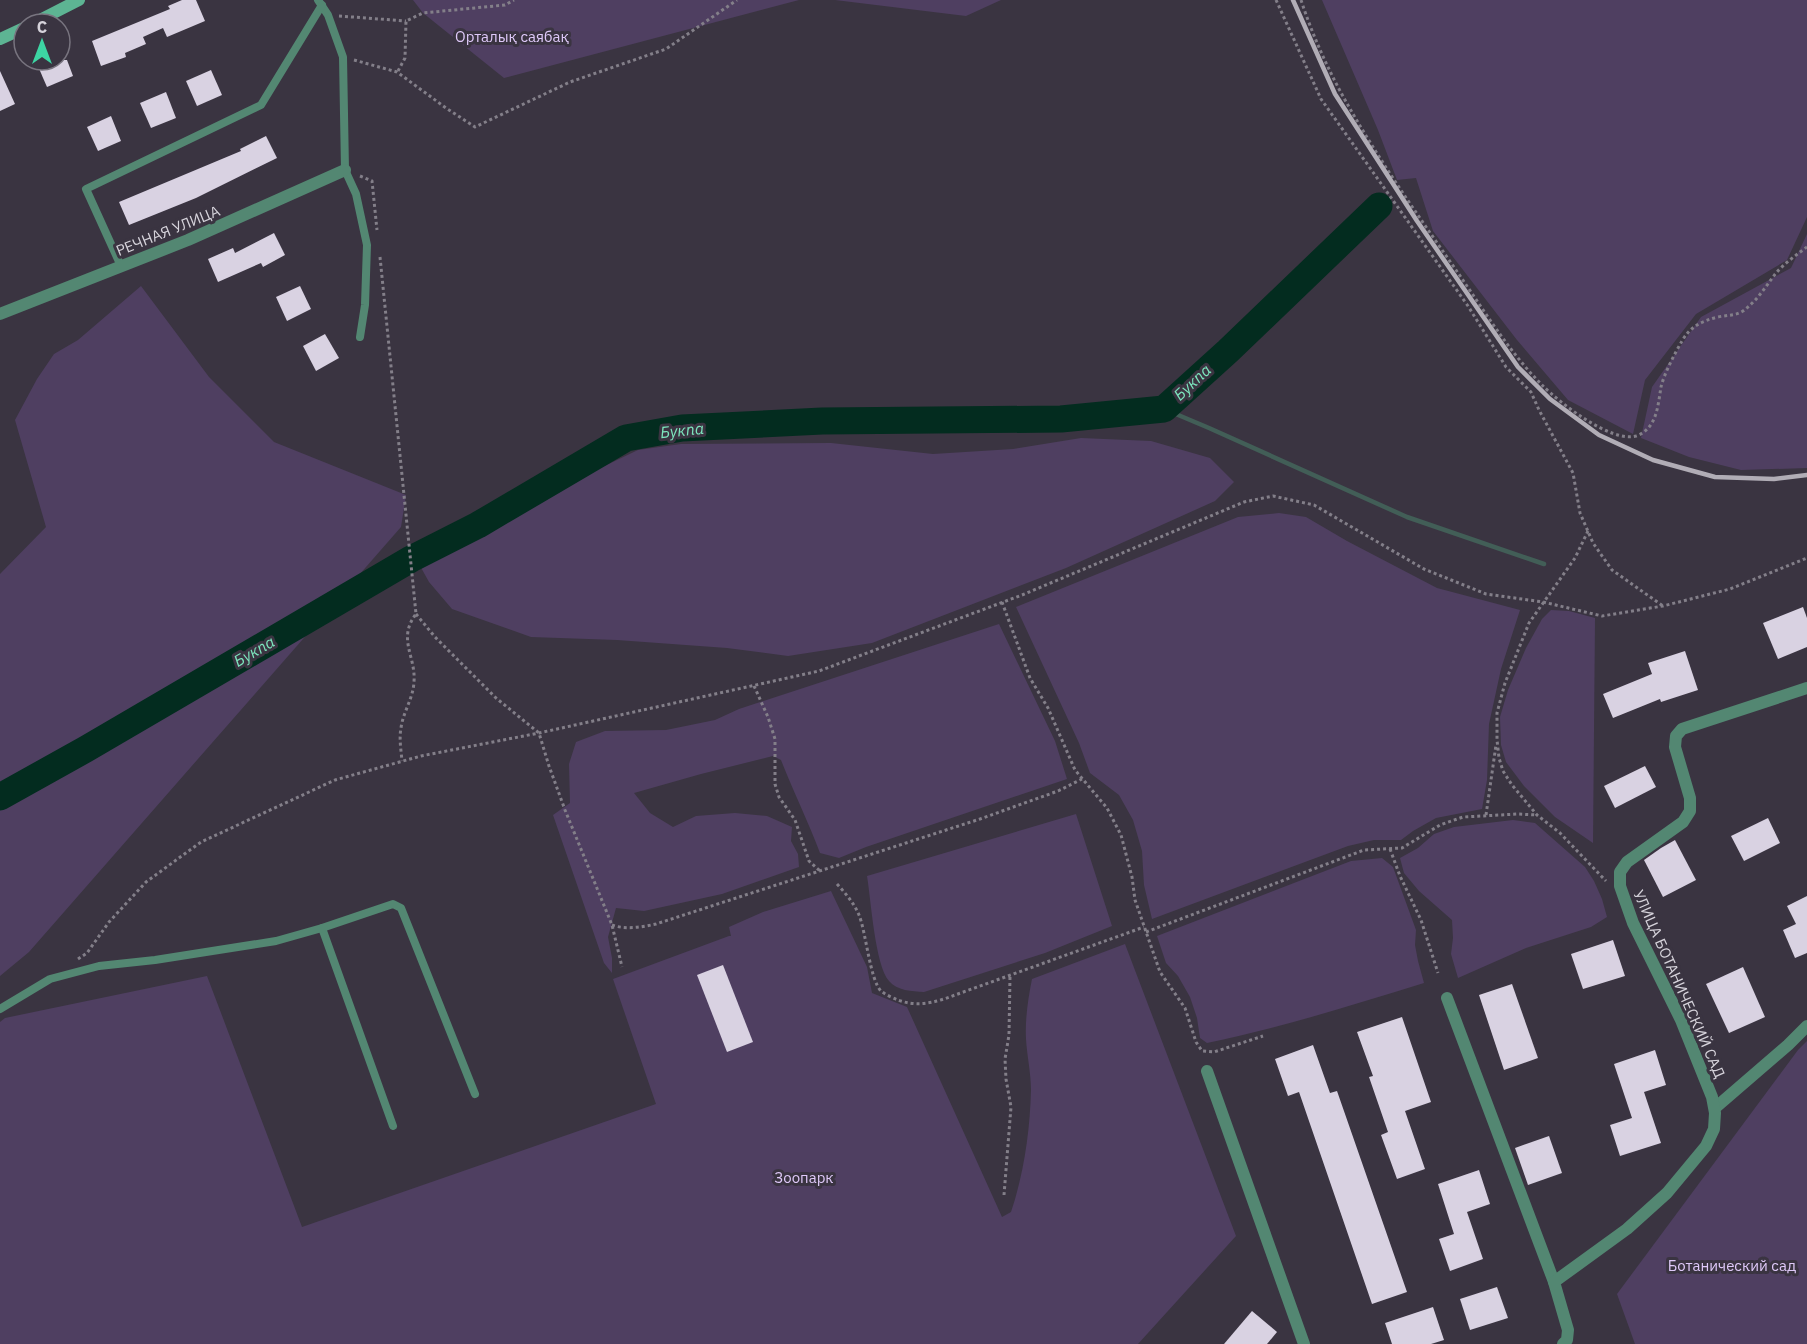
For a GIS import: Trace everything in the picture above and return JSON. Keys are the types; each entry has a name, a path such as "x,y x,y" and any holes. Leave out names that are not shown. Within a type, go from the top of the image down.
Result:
{"main road":[{"path":"56,12 79,0"}],"street":[{"name":"РЕЧНАЯ УЛИЦА","path":"0,314 188,240 345,170"},
{"name":"УЛИЦА БОТАНИЧЕСКИЙ САД","path":"1554,1282 1627,1229 1667,1193 1706,1146 1714,1130 1714,1108 1681,1020 1634,923 1620,886 1620,872 1627,862 1683,822 1690,811 1690,798 1675,747 1676,736 1682,729 1807,688"},
{"path":"1447,998 1554,1282 1568,1330 1567,1340 1563,1344"},
{"path":"1714,1108 1807,1026"},
{"path":"1207,1071 1304,1344"}],"lane":[{"path":"121,266 86,189 261,105 320,3 328,15 343,57 345,170 356,194 367,245 365,305 360,337"},
{"path":"0,1009 50,979 79,971 99,966 155,960 276,941 393,904 400,908 475,1094"},
{"path":"322,928 393,1126"}],"path":[{"path":"328,15 406,21 423,13 505,5 514,0"},
{"path":"343,57 397,72 476,127 570,82 666,49 737,0"},
{"path":"1275,0 1321,99 1461,297 1506,367 1531,392 1573,473 1580,513 1593,543 1612,570 1663,606"},
{"path":"1301,0 1311,29 1349,107 1428,231 1521,361 1543,386 1584,419 1619,436 1637,435 1646,430 1656,414 1664,379 1688,331 1703,322 1742,312 1787,262 1807,247"},
{"path":"397,72 405,58 406,21"},
{"path":"345,170 372,181 378,237"},
{"path":"379,249 416,614 435,637 495,698 539,733 561,799 612,925 622,967"},
{"path":"77,959 87,953 110,922 146,882 201,842 335,780 421,756 539,733 819,671 1002,602 1244,502 1273,496 1314,505 1424,570 1486,594 1543,602 1602,616 1663,606 1730,589 1807,558"},
{"path":"1588,531 1575,558 1529,623 1505,683 1497,713 1497,740 1503,771 1512,785 1537,815 1560,833 1607,882"},
{"path":"1002,602 1030,678 1048,708 1075,770 1107,808 1121,835 1132,877 1135,900 1160,972 1185,1008 1196,1042 1202,1050 1214,1052 1263,1036"},
{"path":"402,761 400,729 412,698 414,683 414,666 406,637 409,624 416,614"},
{"path":"754,686 775,739 775,784 779,797 795,820 809,861 821,871"},
{"path":"1486,815 1497,740"},
{"path":"612,925 632,928 656,924 980,819 1058,790 1082,778"},
{"path":"1146,932 1364,850 1402,848 1440,825 1462,817 1537,815"},
{"path":"1390,849 1421,920 1438,973"},
{"path":"837,884 850,899 859,916 876,981 881,991 890,997 914,1004 929,1004 1144,927"},
{"path":"1004,1195 1011,1107 1005,1059 1009,1035 1010,976"}],"green space":[{"name":"Орталық саябақ","path":"413,0 799,0 504,78 423,13"},
{"path":"835,0 1001,0 966,16"},
{"path":"1322,0 1807,0 1807,217 1787,260 1696,314 1645,380 1633,434 1568,400 1517,340 1433,231 1416,178 1397,180"},
{"path":"1807,234 1807,468 1741,470 1689,457 1641,438 1652,387 1701,317 1791,268"},
{"path":"141,286 209,377 274,442 406,495 401,527 29,952 0,976 0,574 46,527 15,420 37,379 54,354 78,340"},
{"path":"1081,438 1151,441 1210,458 1234,482 1215,501 1066,568 872,643 788,656 727,648 617,640 531,637 452,609 429,582 419,564 573,481 638,450 681,444 831,443 933,454 1013,449"},
{"path":"1279,513 1306,517 1437,588 1520,610 1501,669 1489,724 1487,780 1482,809 1436,818 1401,840 1374,840 1348,846 1152,919 1144,885 1142,851 1133,820 1119,795 1090,773 1079,743 1016,607 1238,517"},
{"path":"1551,610 1569,611 1595,618 1593,843 1555,817 1524,786 1506,762 1501,745 1500,717 1508,690 1526,648 1542,619"},
{"path":"999,624 1055,741 1067,779 839,858 820,853 781,760 773,756 634,793 650,813 673,827 696,816 735,813 767,816 792,827 791,841 798,854 799,867 722,894 644,911 616,908 608,937 612,973 604,963 553,815 570,803 569,764 576,742 605,731 666,730 715,720 739,709"},
{"path":"1076,814 1112,926 1045,953 924,992 900,989 889,981 884,973 877,947 867,876"},
{"path":"1513,820 1535,823 1585,867 1602,899 1607,917 1591,927 1526,948 1458,978 1451,954 1452,920 1419,891 1404,873 1400,858 1418,848 1434,834 1454,827"},
{"path":"1382,858 1393,867 1416,930 1415,945 1424,983 1262,1030 1207,1043 1200,1038 1197,1018 1190,997 1178,976 1166,963 1157,936 1351,861"},
{"name":"Зоопарк","path":"831,891 867,967 872,993 907,1007 1002,1217 1011,1212 1023,1167 1028,1136 1031,1090 1026,1024 1032,979 1125,944 1236,1236 1138,1344 0,1344 0,1022 5,1018 207,976 302,1227 656,1104 613,979 731,936 729,927 763,912"},
{"name":"Ботанический сад","path":"1807,1041 1807,1344 1635,1344 1617,1294"}],"building":[{"path":"182,0 196,0 205,21 167,37 163,28 143,37 146,44 125,53 126,57 101,66 92,41 170,9 168,6"},
{"path":"211,70 222,95 197,106 186,81"},
{"path":"0,71 15,104 0,111"},
{"path":"40,72 72,72 73,76 47,87"},
{"path":"166,92 176,118 151,128 140,103"},
{"path":"111,116 121,141 98,151 87,127"},
{"path":"266,136 277,158 196,198 129,225 119,202 241,151 240,149"},
{"path":"274,233 285,255 263,267 261,263 218,282 208,259 233,248 235,253"},
{"path":"300,286 311,309 287,321 276,297"},
{"path":"325,334 339,358 316,371 303,346"},
{"path":"1803,607 1807,618 1807,647 1778,659 1763,623"},
{"path":"1685,651 1698,690 1661,702 1660,699 1613,718 1603,694 1652,674 1648,663"},
{"path":"1645,766 1656,787 1615,808 1604,786"},
{"path":"1768,818 1780,843 1744,861 1731,836"},
{"path":"1675,840 1696,880 1663,897 1644,860"},
{"path":"1807,896 1807,953 1795,958 1783,930 1796,924 1787,906"},
{"path":"1613,940 1625,976 1583,989 1571,954"},
{"path":"723,965 753,1042 727,1052 697,975"},
{"path":"1743,967 1765,1017 1729,1033 1706,984"},
{"path":"1512,984 1538,1058 1504,1070 1479,995"},
{"path":"1402,1017 1431,1102 1405,1111 1425,1169 1397,1179 1381,1135 1388,1132 1369,1077 1373,1076 1357,1032"},
{"path":"1313,1045 1330,1093 1337,1091 1407,1292 1372,1304 1299,1092 1288,1096 1275,1059"},
{"path":"1655,1050 1666,1085 1644,1092 1661,1143 1620,1156 1610,1125 1632,1118 1614,1064"},
{"path":"1549,1136 1562,1173 1528,1185 1515,1148"},
{"path":"1479,1170 1490,1204 1467,1212 1483,1259 1450,1271 1439,1239 1454,1234 1438,1184"},
{"path":"1497,1287 1508,1318 1470,1330 1460,1299"},
{"path":"1433,1307 1444,1340 1431,1344 1392,1344 1385,1323"},
{"path":"1252,1311 1277,1332 1267,1344 1224,1344"}],"waterway":[{"name":"Букпа","path":"0,797 411,559 478,525 626,438 682,428 822,421 1061,419 1164,409 1379,206"},
{"path":"1164,409 1407,517 1544,564"}],"railway":[{"path":"1293,0 1335,94 1417,221 1518,367 1550,399 1599,435 1653,460 1715,477 1774,479 1807,475"}]}
